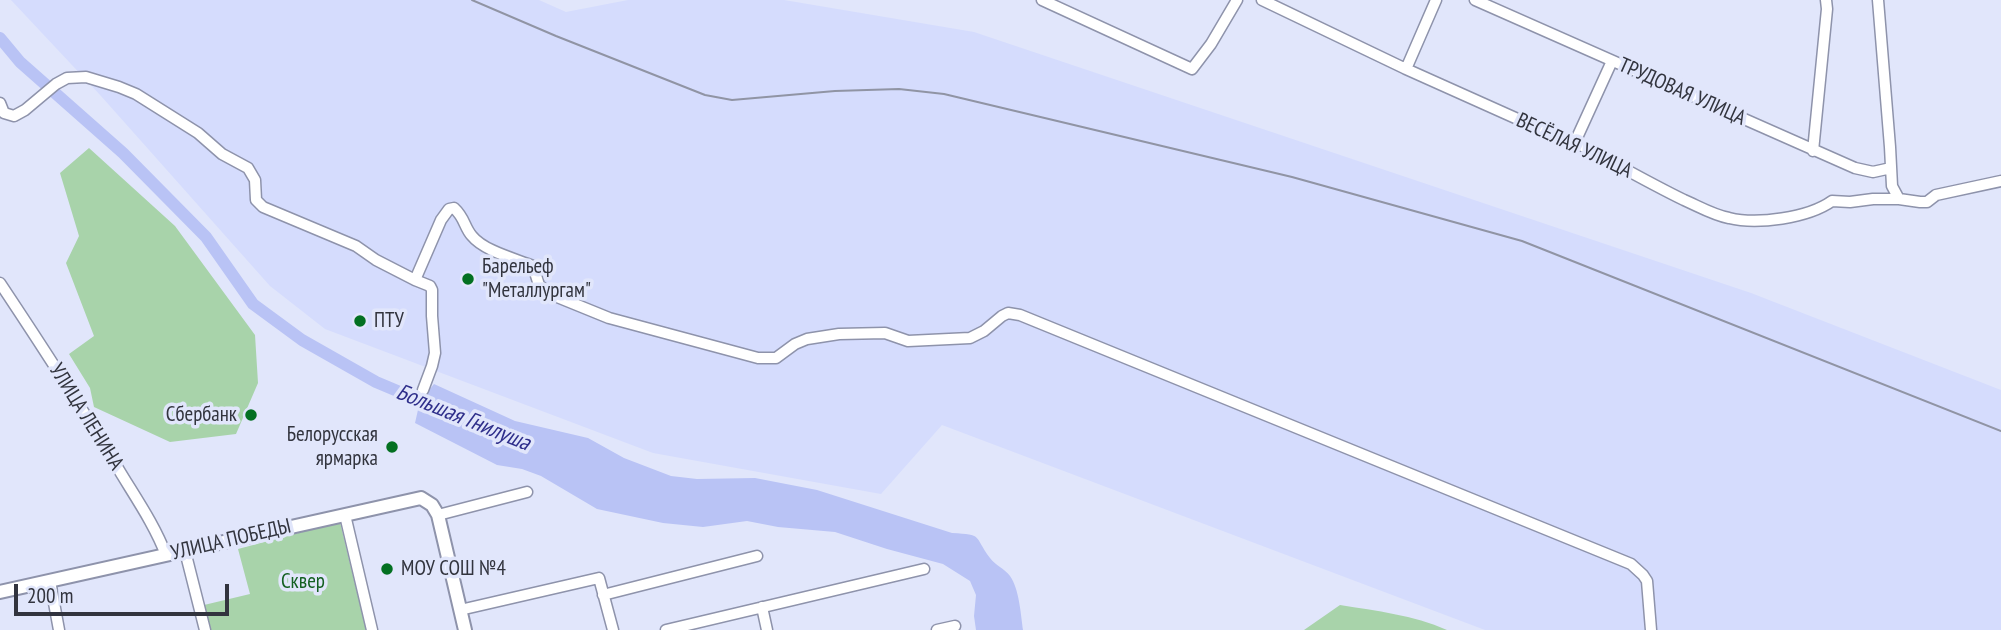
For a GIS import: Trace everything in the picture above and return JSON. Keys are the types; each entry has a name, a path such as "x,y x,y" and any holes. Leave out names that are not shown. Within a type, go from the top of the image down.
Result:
{"main road":[{"name":"УЛИЦА ПОБЕДЫ","path":"0,592 421,498 432,505 438,515"},
{"path":"438,515 465,630"}],"street":[{"path":"1042,0 1192,69 1211,44 1237,0"},
{"name":"ВЕСЁЛАЯ УЛИЦА","path":"1262,0 1406,69 1560,138 1575,142 1665,190 1726,218 1742,221 1762,220 1805,213 1832,201 1899,199 1927,202 1936,195 2001,181"},
{"path":"1406,69 1436,0"},
{"name":"ТРУДОВАЯ УЛИЦА","path":"1475,0 1813,151 1865,171 1891,169"},
{"path":"1813,151 1826,0"},
{"path":"1878,0 1892,186 1899,199"},
{"path":"1575,142 1612,61"},
{"path":"0,103 5,113 14,116 67,78 86,77 136,94 198,132 222,154 248,168 255,180 257,203 356,246 376,260 430,286 435,353 423,390"},
{"path":"1988,184 2001,187"},
{"path":"415,280 441,220 449,209 454,208 461,214 472,236 479,243 533,266 539,285 550,293 609,318 758,358 776,358 807,339 839,334 885,333 908,341 970,338 1008,313 1020,315 1631,564 1647,581 1651,630"},
{"name":"УЛИЦА ЛЕНИНА","path":"0,283 76,398 146,515 166,555"},
{"path":"438,515 527,492"},
{"path":"345,515 372,630"},
{"path":"185,551 205,630"},
{"path":"603,594 757,556"},
{"path":"666,630 924,569"},
{"path":"460,610 599,579 613,630"},
{"path":"50,581 59,630"},
{"path":"762,607 767,630"},
{"path":"937,630 955,626"}],"shaded area":[{"path":"11,0 539,0 566,12 628,0 784,0 974,32 1751,293 2001,390 2001,630 1485,630 942,425 881,494 653,453 325,329 270,286 101,96"}],"green space":[{"path":"89,148 175,226 255,335 258,383 236,434 170,442 94,407 90,388 69,354 94,336 66,263 79,236 60,173"},
{"name":"Сквер","path":"340,522 366,630 209,630 204,605 250,594 238,549"},
{"path":"1340,605 1408,617 1447,630 1304,630"}],"water":[{"path":"434,384 515,421 588,438 624,458 671,476 697,479 755,478 817,490 952,533 974,536 992,560 1013,581 1023,630 976,630 976,595 970,581 943,564 835,532 778,527 747,521 703,527 663,523 597,509 541,476 522,469 497,465 415,423 420,401"}],"waterway":[{"name":"Большая Гнилуша","path":"0,38 20,62 123,153 206,237 253,304 302,340 376,382 433,406"}],"railway":[{"path":"472,0 705,95 732,100 835,91 899,89 944,94 1292,177 1522,241 2001,431"}],"place":[{"name":"Барельеф \"Металлургам\"","path":"468,279"},
{"name":"ПТУ","path":"360,321"},
{"name":"Сбербанк","path":"251,415"},
{"name":"Белорусская ярмарка","path":"392,447"},
{"name":"МОУ СОШ №4","path":"387,569"}]}
